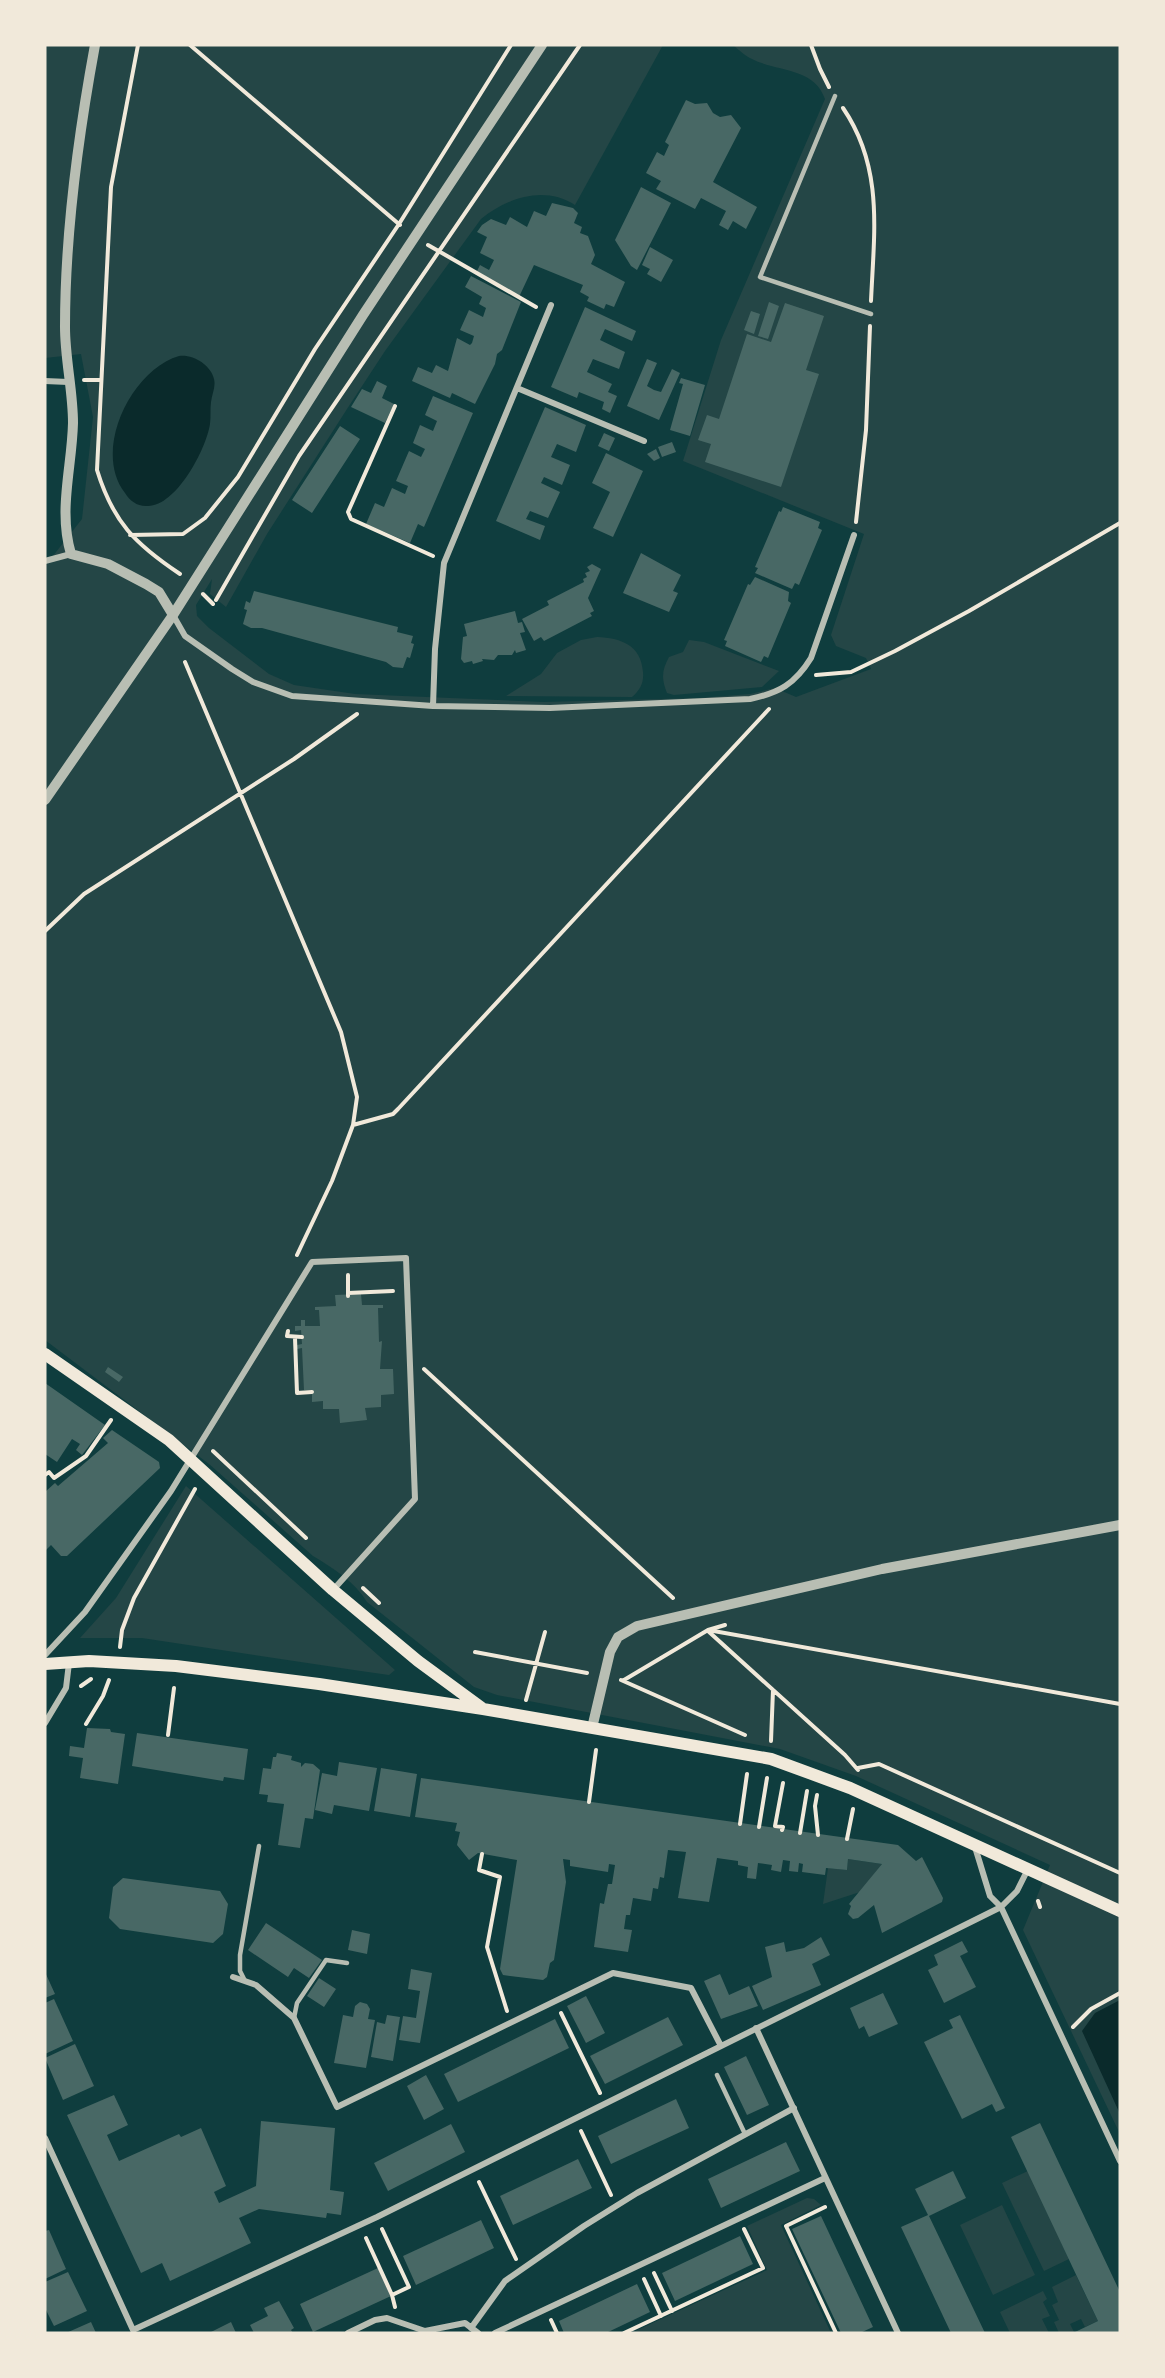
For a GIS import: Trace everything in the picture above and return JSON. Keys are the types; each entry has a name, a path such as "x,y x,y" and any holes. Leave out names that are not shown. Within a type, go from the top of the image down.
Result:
{"main road":[{"path":"45,1354 169,1440 333,1590 418,1661 483,1709"},
{"path":"45,1664 69,1662 176,1666 483,1709 741,1752 809,1772 1120,1911"}],"street":[{"path":"71,554 64,516 73,421 65,325 68,250 83,116 95,45"},
{"path":"45,800 173,615 327,372 542,45"},
{"path":"433,706 439,604 446,560 551,305"},
{"path":"45,381 68,382"},
{"path":"517,388 644,441"},
{"path":"45,561 71,554 108,564 146,584 159,592 185,636 232,669 273,690 318,699 433,706 550,708 750,699 776,694 800,676 811,658 854,535"},
{"path":"45,1654 86,1612 171,1491 312,1262 406,1258 415,1499 333,1590"},
{"path":"592,1728 610,1652 618,1637 638,1626 882,1569 1120,1525"},
{"path":"45,1723 66,1688 69,1662"},
{"path":"975,1847 990,1896 1001,1907 1120,2161"},
{"path":"45,2138 133,2330 360,2226 1001,1907 1017,1891 1027,1871"},
{"path":"233,1977 256,1985 294,2018 337,2108 613,1973 691,1988 721,2046"},
{"path":"756,2028 898,2333"},
{"path":"471,2328 505,2281 617,2206 794,2108"},
{"path":"495,2333 825,2178"},
{"path":"348,2333 375,2320 387,2318 425,2331 465,2323 478,2333"}],"lane":[{"path":"835,96 760,277 871,314"},
{"path":"245,1981 240,1971 240,1955 259,1846"},
{"path":"294,2018 297,2003 326,1960 347,1963"},
{"path":"717,2075 745,2134"}],"path":[{"path":"138,45 111,187 97,422 97,470 105,498 120,523 147,552 180,574"},
{"path":"190,45 407,231"},
{"path":"130,535 183,534 205,518 238,477 315,349 399,224 511,45"},
{"path":"203,594 214,602 299,456 580,45"},
{"path":"811,45 819,69"},
{"path":"452,260 548,313"},
{"path":"396,406 348,512 351,519 426,555 446,560"},
{"path":"800,676 851,672 960,616 1120,523"},
{"path":"185,662 341,1032 357,1097 353,1125 332,1181 298,1253"},
{"path":"353,1125 393,1113 398,1109 766,714 776,694"},
{"path":"45,931 84,894 242,793 362,711"},
{"path":"339,1274 358,1274"},
{"path":"348,1277 348,1295 394,1291"},
{"path":"393,1283 394,1302"},
{"path":"290,1322 287,1336 302,1337"},
{"path":"295,1338 297,1393 312,1392"},
{"path":"421,1366 673,1598"},
{"path":"45,1475 49,1472 54,1478 86,1456 112,1420"},
{"path":"210,1449 313,1545"},
{"path":"188,1483 203,1497"},
{"path":"121,1644 122,1630 134,1598 195,1489"},
{"path":"708,1630 858,1768"},
{"path":"752,1738 624,1680 708,1630 1120,1704"},
{"path":"526,1697 545,1632"},
{"path":"111,1644 132,1645"},
{"path":"475,1652 587,1673"},
{"path":"86,1724 108,1685"},
{"path":"168,1735 174,1688"},
{"path":"771,1742 773,1690"},
{"path":"589,1802 596,1750"},
{"path":"858,1768 879,1764 1120,1873"},
{"path":"855,1776 858,1768"},
{"path":"740,1824 747,1774"},
{"path":"759,1827 767,1778"},
{"path":"782,1830 783,1827 775,1826 783,1783"},
{"path":"800,1833 807,1791"},
{"path":"818,1795 815,1806 818,1835"},
{"path":"847,1839 853,1809"},
{"path":"482,1854 480,1869 500,1877 487,1947 511,2023"},
{"path":"1038,1901 1040,1907"},
{"path":"1073,2026 1091,2009 1120,1993"},
{"path":"555,2002 605,2103"},
{"path":"575,2119 617,2206"},
{"path":"473,2170 522,2270"},
{"path":"836,2333 786,2226 837,2202"},
{"path":"377,2217 409,2287 392,2295"},
{"path":"624,2333 763,2268 739,2218"},
{"path":"360,2226 392,2295 399,2321"},
{"path":"648,2260 672,2311"},
{"path":"637,2265 661,2316"}],"shaded area":[{"path":"45,45 663,45 575,205 563,199 538,195 502,205 481,219 385,351 267,534 226,607 210,594 212,579 196,605 197,616 209,628 269,674 294,685 355,694 543,702 699,698 750,694 775,688 796,697 871,669 866,658 836,646 831,635 864,534 683,461 721,340 825,99 820,89 804,76 752,59 733,45 1120,45 1120,2134 1023,1930 1050,1865 856,1776 780,1749 497,1695 474,1687 367,1602 350,1582 313,1556 209,1464 45,1340 45,566 82,519 93,417 81,354 45,358"},
{"path":"179,356 190,357 201,362 212,374 215,385 211,402 210,424 203,448 179,487 159,504 141,506 127,496 116,476 113,456 115,435 132,394 146,377 162,364"},
{"path":"597,637 622,641 634,649 638,655 643,680 632,697 506,696 541,674 557,653 581,640"},
{"path":"689,640 704,642 779,671 762,687 674,695 667,693 663,678 669,657 683,652"},
{"path":"186,1486 395,1670 389,1675 142,1638 80,1638 116,1598"},
{"path":"848,1859 882,1864 860,1892 823,1904 828,1868 847,1870"},
{"path":"1120,2000 1120,2114 1082,2031 1095,2013"},
{"path":"1028,2171 1069,2259 1044,2271 1002,2183"},
{"path":"807,2198 814,2199 821,2205 781,2225 831,2333 631,2333 767,2270 747,2226"},
{"path":"1002,2205 1035,2275 993,2295 960,2225"},
{"path":"1076,2275 1098,2321 1085,2327 1081,2319 1070,2324 1074,2332 1059,2333 1054,2322 1059,2320 1052,2305 1058,2302 1052,2287"},
{"path":"1043,2291 1047,2299 1043,2302 1050,2316 1042,2319 1049,2333 1010,2333 1000,2312"}],"building":[{"path":"686,100 695,104 707,103 713,113 720,117 731,115 741,128 713,182 757,207 746,229 733,221 728,230 719,225 726,211 701,198 695,209 656,189 661,181 646,173 657,152 664,156 669,145 665,142"},
{"path":"641,187 671,203 637,270 631,266 615,240"},
{"path":"552,203 573,208 578,213 574,223 582,227 580,233 588,236 595,255 591,264 625,282 614,307 606,304 604,309 587,301 589,297 580,292 583,285 534,265 519,297 477,271 480,265 489,270 494,260 480,253 487,237 477,232 482,225 491,219 506,225 510,217 527,227 534,211 546,216"},
{"path":"650,247 673,260 661,282 647,274 650,269 642,265"},
{"path":"471,276 521,302 502,350 497,354 495,364 475,404 452,393 450,398 412,381 418,367 432,373 436,365 448,371 457,338 470,345 472,343 474,336 460,330 469,310 483,317 486,308 479,304 482,297 465,287"},
{"path":"769,302 779,306 768,339 758,336"},
{"path":"785,303 824,316 806,370 819,374 781,487 705,462 711,444 698,440 707,415 719,419 747,334 771,342"},
{"path":"585,307 636,331 632,341 605,329 600,340 625,352 619,369 593,359 587,372 612,384 608,392 617,396 610,413 602,409 604,402 579,392 577,398 551,387"},
{"path":"751,311 760,314 754,334 744,330"},
{"path":"647,359 657,363 647,386 654,390 661,392 672,369 680,373 659,420 627,406"},
{"path":"681,378 705,385 690,436 670,430 683,384 679,383"},
{"path":"377,381 387,386 382,398 394,404 385,423 351,407 362,389 371,393"},
{"path":"433,396 473,413 424,527 418,524 410,543 366,524 375,503 384,507 392,488 405,494 408,486 396,481 409,451 421,457 425,449 413,443 420,425 433,431 437,421 425,415"},
{"path":"545,407 586,425 576,452 557,444 551,457 570,465 562,485 544,477 541,483 560,492 548,518 530,511 526,519 545,526 540,540 496,521"},
{"path":"340,426 360,439 312,513 292,500"},
{"path":"604,433 615,438 609,451 598,446"},
{"path":"672,442 676,452 662,457 658,447"},
{"path":"656,449 660,458 654,461 647,454"},
{"path":"606,453 643,471 613,537 593,528 610,492 592,483"},
{"path":"783,507 820,522 818,528 822,530 799,585 795,583 792,589 755,573 758,568 755,567 779,511 781,512"},
{"path":"641,553 681,575 673,591 678,593 669,612 623,593"},
{"path":"592,564 601,569 588,598 594,611 590,613 592,616 544,641 541,637 534,641 522,619 549,605 547,601 584,582 583,579 587,577 585,573 590,571 587,567"},
{"path":"755,577 789,592 788,601 791,603 768,658 764,656 761,662 725,646 727,641 724,640 748,584 750,585"},
{"path":"254,591 398,627 397,632 413,636 411,643 414,644 410,658 407,657 403,668 393,667 386,662 262,628 251,628 243,624 247,610 244,609 246,601 250,603"},
{"path":"515,611 518,623 522,622 525,632 520,633 526,650 516,653 515,650 512,655 498,655 494,660 482,659 483,661 473,664 472,661 464,663 461,659 463,637 467,636 464,624"},
{"path":"361,1294 362,1305 383,1305 383,1308 378,1308 379,1342 382,1341 380,1369 393,1369 394,1394 381,1395 381,1407 365,1408 367,1420 340,1423 339,1409 323,1409 323,1401 312,1402 312,1390 304,1390 302,1348 297,1349 297,1345 302,1344 301,1330 295,1331 295,1326 301,1326 301,1320 305,1320 305,1326 320,1326 319,1310 315,1310 315,1307 336,1306 335,1295"},
{"path":"108,1367 123,1377 119,1382 105,1372"},
{"path":"45,1383 105,1425 82,1455 76,1450 80,1444 72,1439 57,1462 45,1454"},
{"path":"112,1430 159,1462 160,1468 67,1556 61,1556 51,1545 45,1551 45,1492 55,1483 58,1486 108,1443 103,1438"},
{"path":"87,1728 110,1729 111,1732 125,1734 118,1784 80,1778 83,1758 69,1756 70,1746 84,1748"},
{"path":"137,1733 248,1749 244,1780 224,1777 223,1781 132,1766"},
{"path":"277,1753 292,1756 291,1760 301,1763 301,1767 305,1763 313,1764 320,1770 313,1819 305,1818 300,1848 278,1845 284,1804 267,1802 268,1795 259,1794 263,1768 271,1769 273,1757 276,1757"},
{"path":"339,1762 377,1768 369,1811 334,1805 332,1814 315,1810 322,1773 337,1776"},
{"path":"381,1768 417,1774 410,1817 374,1811"},
{"path":"421,1778 898,1845 916,1861 922,1857 943,1898 942,1902 882,1933 874,1905 858,1918 853,1919 848,1914 851,1906 849,1904 882,1864 848,1859 847,1870 826,1868 825,1875 802,1872 803,1864 799,1863 798,1872 789,1871 790,1861 783,1860 781,1872 771,1870 772,1865 758,1863 756,1879 747,1878 748,1867 738,1865 738,1861 717,1858 709,1902 678,1898 686,1852 668,1850 664,1878 660,1877 658,1889 653,1888 651,1901 633,1898 630,1915 626,1915 624,1929 632,1930 628,1952 594,1947 600,1903 604,1904 608,1884 612,1884 615,1865 609,1864 608,1872 570,1866 570,1860 563,1859 566,1882 554,1960 550,1963 547,1977 543,1980 503,1975 500,1969 517,1860 478,1853 469,1860 457,1845 460,1832 455,1831 457,1823 415,1817"},
{"path":"123,1878 220,1891 228,1904 223,1934 213,1943 120,1929 109,1918 113,1887"},
{"path":"266,1923 322,1960 309,1978 294,1968 288,1977 248,1950"},
{"path":"352,1930 370,1934 367,1954 348,1950"},
{"path":"821,1937 830,1955 812,1964 821,1985 763,2010 752,1986 772,1977 765,1947 784,1942 786,1952 804,1948"},
{"path":"962,1941 968,1952 960,1956 976,1987 944,2003 928,1970 938,1965 934,1955"},
{"path":"411,1969 432,1973 420,2043 399,2040 403,2016 416,2018 420,1991 408,1989"},
{"path":"45,1972 55,1994 45,1998"},
{"path":"720,1974 729,1995 749,1986 758,2006 721,2019 704,1981"},
{"path":"319,1978 336,1989 324,2007 307,1996"},
{"path":"883,1993 898,2024 869,2037 864,2026 859,2029 850,2008"},
{"path":"586,1996 605,2033 586,2043 567,2006"},
{"path":"54,1999 73,2041 45,2054 45,2003"},
{"path":"360,2002 367,2004 370,2009 368,2019 375,2020 366,2068 334,2063 343,2015 353,2017 355,2006"},
{"path":"387,2015 400,2017 393,2061 371,2057 377,2022 385,2024"},
{"path":"960,2015 1005,2108 996,2112 992,2104 962,2119 924,2042 953,2028 949,2020"},
{"path":"668,2017 683,2045 605,2084 590,2056"},
{"path":"555,2019 569,2048 458,2102 444,2074"},
{"path":"75,2044 94,2086 63,2100 45,2058"},
{"path":"746,2056 769,2105 747,2115 724,2067"},
{"path":"426,2075 444,2109 424,2120 407,2086"},
{"path":"114,2095 128,2125 107,2135 119,2161 179,2134 181,2137 201,2128 226,2186 214,2192 219,2203 256,2186 261,2121 335,2128 330,2190 344,2192 341,2215 327,2213 326,2218 259,2209 239,2218 251,2243 170,2281 162,2263 141,2273 67,2115"},
{"path":"676,2099 689,2128 611,2164 598,2136"},
{"path":"1040,2123 1120,2292 1120,2333 1073,2333 1098,2321 1011,2137"},
{"path":"451,2124 465,2152 388,2191 374,2163"},
{"path":"786,2142 800,2171 721,2208 708,2179"},
{"path":"578,2159 592,2188 513,2225 500,2196"},
{"path":"953,2171 966,2198 929,2216 985,2333 951,2333 901,2227 928,2215 915,2189"},
{"path":"821,2216 873,2327 860,2333 841,2333 792,2229"},
{"path":"481,2220 494,2248 416,2285 403,2256"},
{"path":"49,2230 66,2269 45,2279 45,2231"},
{"path":"740,2236 753,2264 675,2301 662,2273"},
{"path":"378,2268 391,2296 313,2332 300,2304"},
{"path":"68,2272 87,2311 54,2326 45,2308 45,2282"},
{"path":"637,2284 650,2312 606,2333 564,2333 559,2321"},
{"path":"279,2301 294,2328 291,2330 293,2333 254,2333 250,2325 268,2316 264,2308"},
{"path":"91,2322 96,2333 66,2333"},
{"path":"231,2322 236,2333 209,2333"}]}
